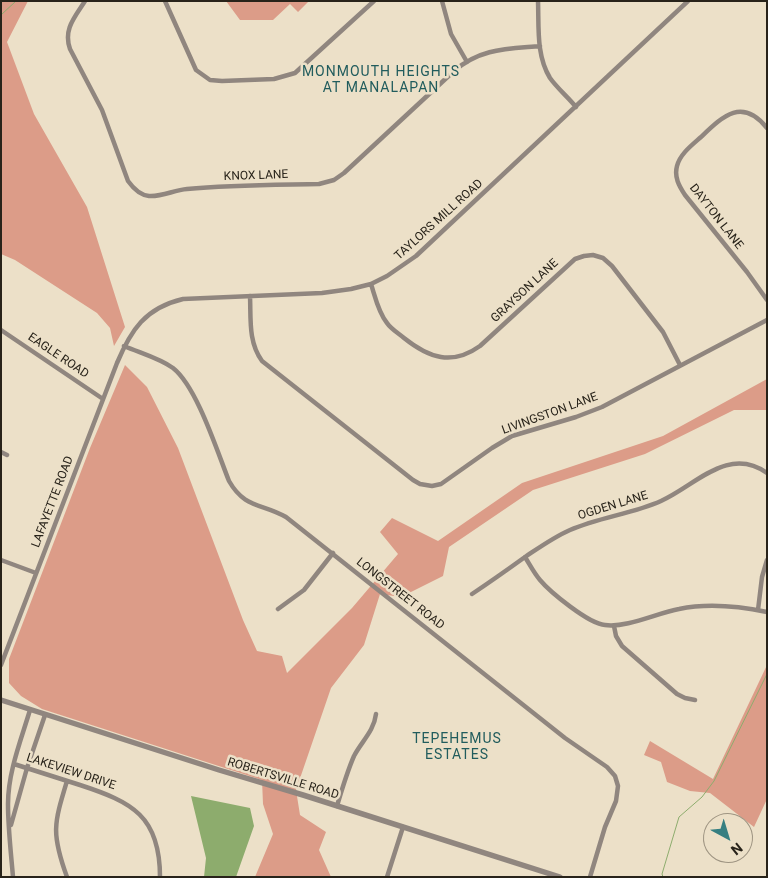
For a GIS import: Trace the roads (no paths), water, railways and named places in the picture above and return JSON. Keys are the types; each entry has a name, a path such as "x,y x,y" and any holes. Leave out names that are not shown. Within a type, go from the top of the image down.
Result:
{"street":[{"name":"KNOX LANE","path":"85,1 68,29 67,39 70,49 102,110 128,180 134,189 150,196 159,196 186,189 319,184 334,180 344,173 454,71 467,62 495,50 540,46"},
{"path":"164,1 196,70 210,80 222,81 274,79 295,73 374,1"},
{"path":"442,1 451,34 467,62"},
{"path":"538,1 540,46 543,63 549,76 576,107"},
{"name":"TAYLORS MILL ROAD","path":"124,346 132,332 142,321 155,310 169,303 196,298 334,292 371,284 398,269 416,256 688,1"},
{"name":"DAYTON LANE","path":"767,128 759,119 747,112 737,112 725,116 683,154 677,164 676,174 685,195 767,300"},
{"name":"GRAYSON LANE","path":"371,284 383,316 392,329 425,353 438,357 453,357 465,355 480,346 575,259 589,255 599,256 612,266 658,325 680,365"},
{"name":"LIVINGSTON LANE","path":"250,296 252,341 262,361 413,480 432,486 441,484 512,436 590,412 767,320"},
{"name":"EAGLE ROAD","path":"1,330 103,399"},
{"name":"LAFAYETTE ROAD","path":"1,665 124,346"},
{"name":"LONGSTREET ROAD","path":"124,346 167,364 178,372 186,382 195,397 229,481 238,494 252,504 275,511 286,517 565,738 611,771 616,779 618,796 605,827 590,877"},
{"path":"1,452 7,455"},
{"name":"OGDEN LANE","path":"472,594 549,541 570,530 661,501 719,467 740,463 756,466 767,473"},
{"path":"278,609 304,590 333,553"},
{"path":"525,557 543,583 587,619 600,624 614,626 691,607 718,605 767,612"},
{"path":"1,560 36,573"},
{"path":"758,610 762,577 767,560"},
{"path":"614,626 616,636 624,648 677,694 695,700"},
{"name":"ROBERTSVILLE ROAD","path":"1,700 560,877"},
{"path":"13,877 8,803 14,764 30,710"},
{"path":"337,806 352,762 375,724 376,714"},
{"path":"10,834 14,811 45,715"},
{"name":"LAKEVIEW DRIVE","path":"14,764 111,795 135,810 147,824 155,839 159,856 160,877"},
{"path":"67,781 56,819 55,834 67,877"},
{"path":"388,877 403,827"}],"waterway":[{"path":"1,15 16,1"},
{"path":"663,877 662,874 679,817 702,797 714,781 767,674"}],"district":[{"name":"MONMOUTH HEIGHTS AT MANALAPAN","path":"381,80"},
{"name":"TEPEHEMUS ESTATES","path":"457,748"}]}
